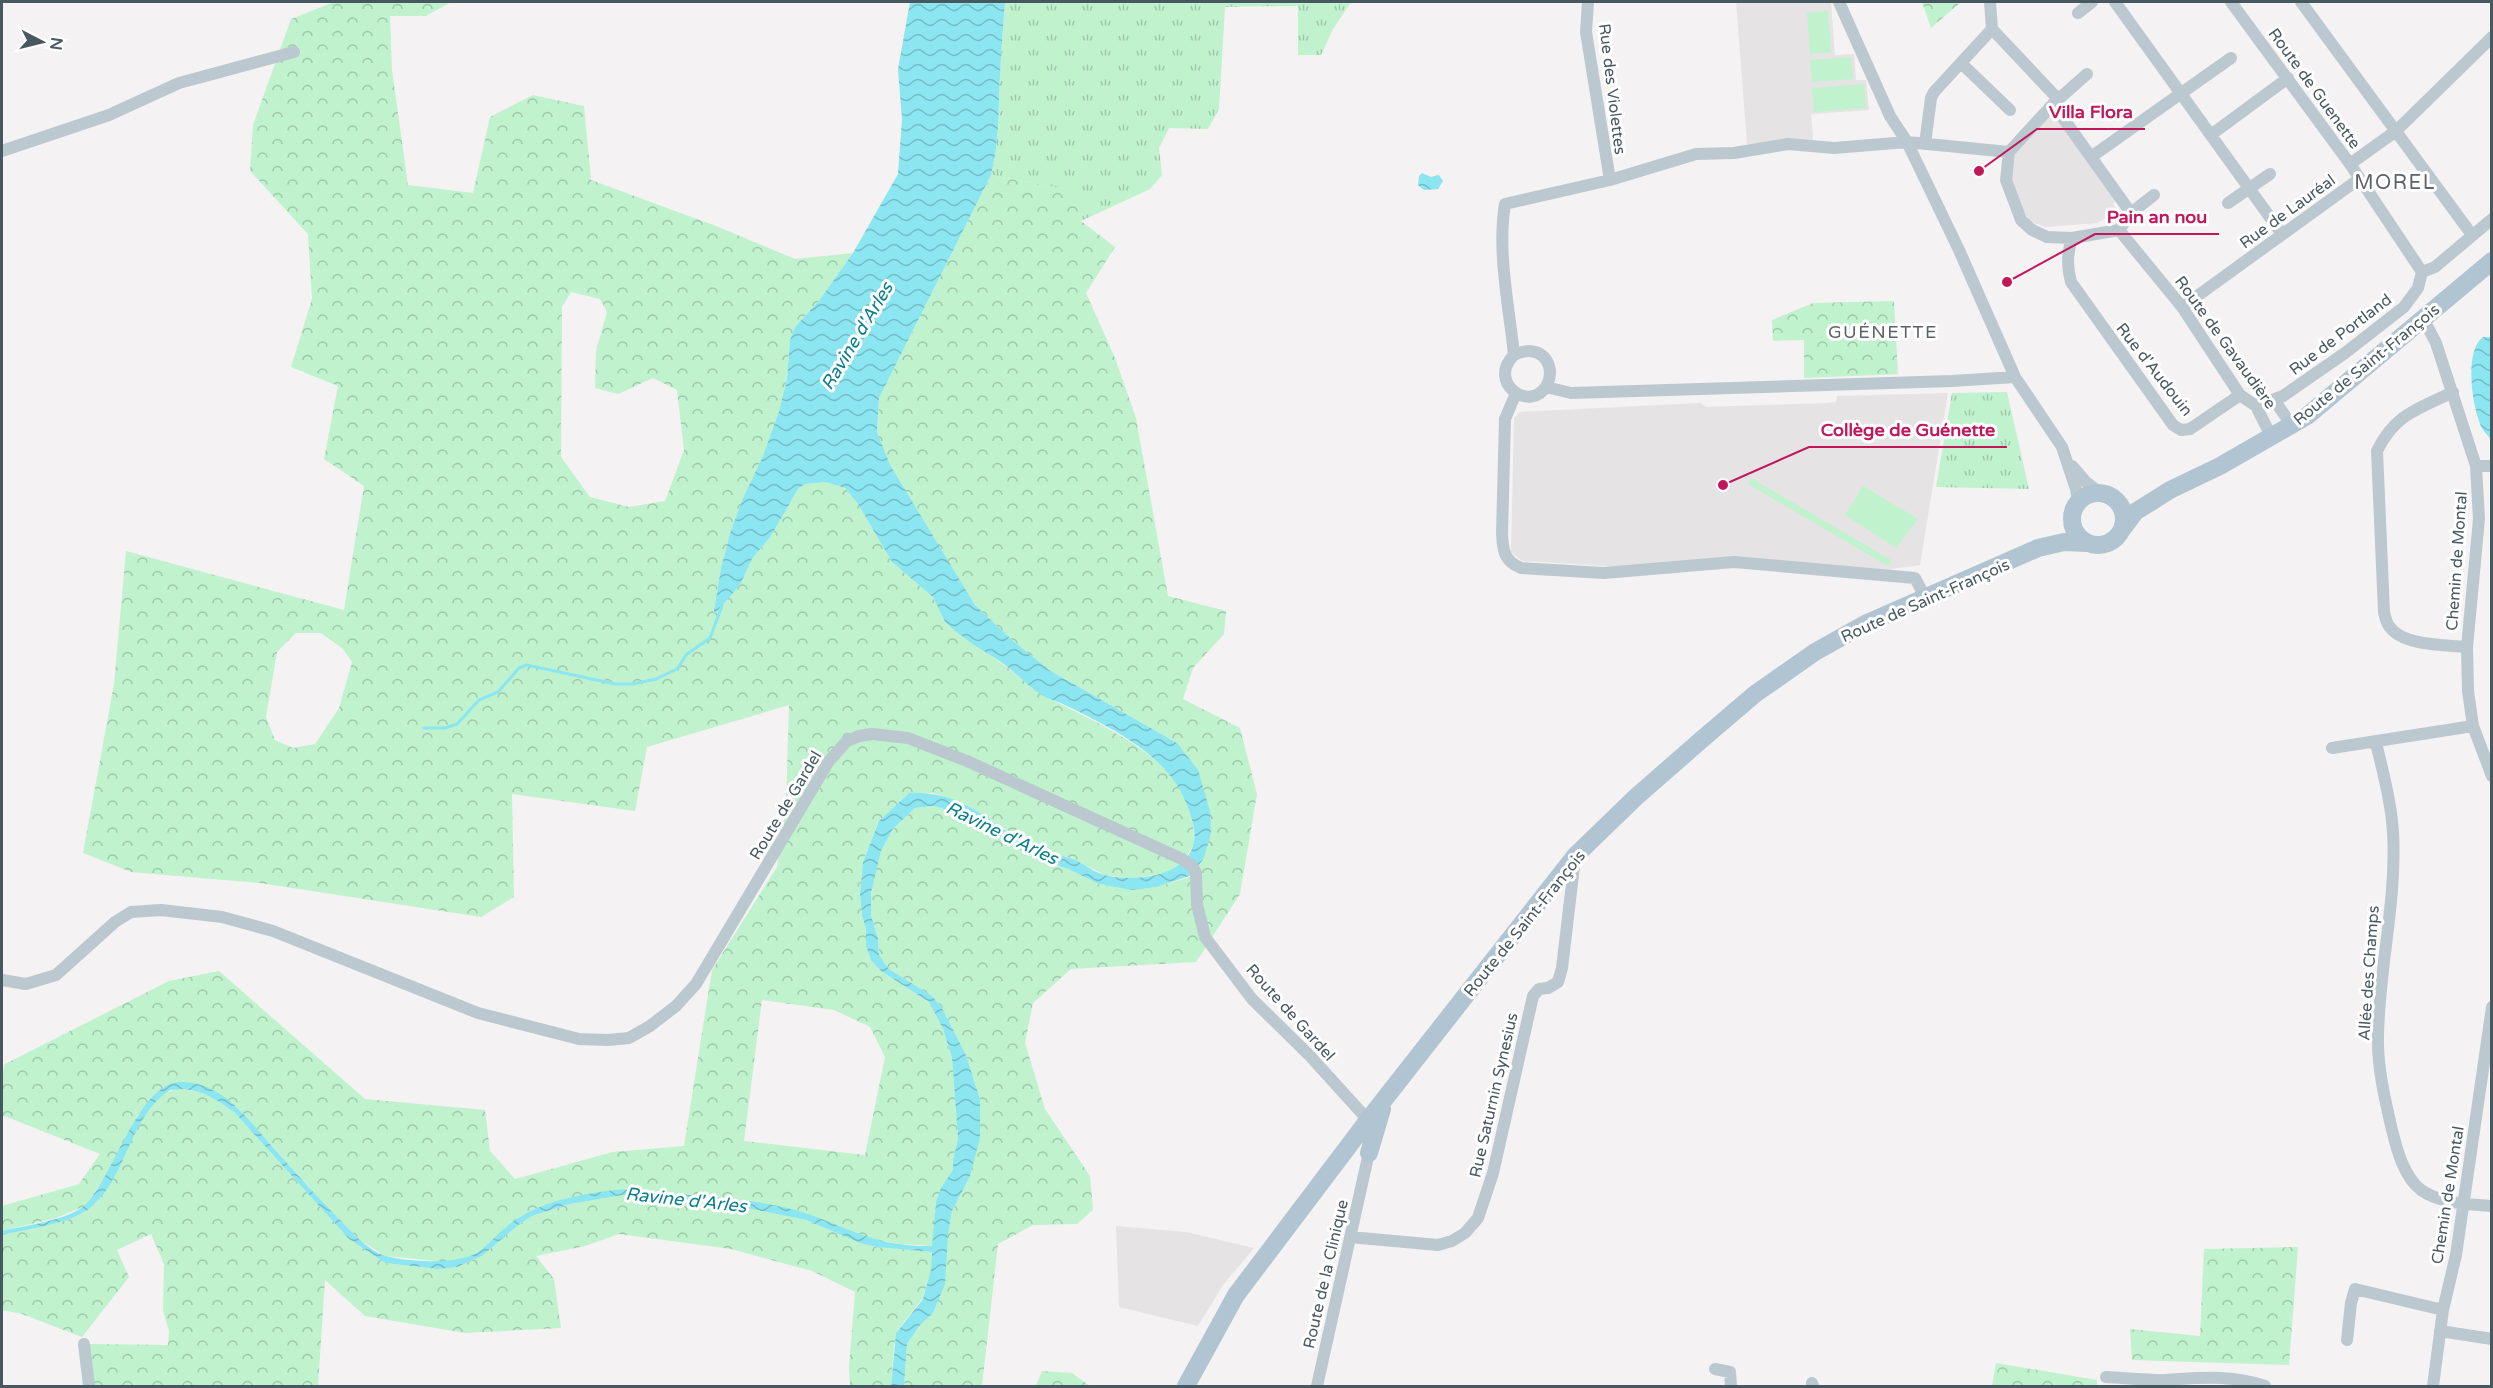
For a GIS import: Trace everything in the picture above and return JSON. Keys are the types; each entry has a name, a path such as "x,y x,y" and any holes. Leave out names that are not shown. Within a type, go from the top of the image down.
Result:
{"main road":[{"name":"Route de Saint-François","path":"2122,528 2135,512 2170,490 2220,466 2292,426 2334,394 2492,261"},
{"name":"Route de Saint-François","path":"2108,496 2170,490"},
{"path":"2088,494 2108,496 2124,516 2122,528 2112,541 2096,545 2087,543 2075,533 2075,509 2088,494"},
{"name":"Route de Saint-François","path":"2038,548 2059,531 2075,509"},
{"name":"Route de Saint-François","path":"1186,1386 1236,1295 1363,1127 1575,856 1652,783 1776,678 1815,652 1865,624 2038,548 2064,542 2087,543"},
{"path":"1340,1158 1366,1160 1384,1100"}],"street":[{"name":"Rue des Violettes","path":"1588,2 1586,32 1610,180"},
{"path":"1839,2 1890,116 1907,142 1959,250 2015,377 2068,460 2086,482 2108,496"},
{"path":"1990,2 1992,29 2055,102 2131,213"},
{"path":"2078,13 2092,2"},
{"path":"2115,2 2283,234"},
{"name":"Route de Guenette","path":"2231,2 2350,164"},
{"path":"2301,2 2472,235"},
{"path":"1925,144 1931,98 1934,92 1992,29"},
{"name":"Rue de Lauréal","path":"2182,307 2359,179 2350,164 2396,131 2492,37"},
{"path":"2,151 109,115 179,83 294,52"},
{"path":"2091,157 2231,58"},
{"path":"1961,63 2010,110"},
{"path":"2087,74 2055,102 2009,152 2006,180 2021,220 2031,230 2047,237 2072,238 2119,230 2131,213 2154,195"},
{"path":"2212,134 2288,78"},
{"path":"1514,355 1503,243 1502,222 1505,204 1610,180 1696,154 1734,153 1788,144 1834,147 1907,142 2009,152"},
{"path":"2228,203 2270,174"},
{"path":"2359,179 2422,272 2435,267 2492,219"},
{"name":"Route de Gavaudière","path":"2119,230 2182,307 2240,395 2256,406 2272,438"},
{"name":"Rue d'Audouin","path":"2072,238 2067,253 2067,269 2071,282 2173,425 2181,430 2190,429 2240,395"},
{"name":"Rue de Portland","path":"2256,406 2275,400 2345,353 2404,307 2418,288 2422,272"},
{"name":"Chemin de Montal","path":"2423,318 2436,343 2476,466 2479,519 2467,646 2468,691 2473,726 2492,776"},
{"path":"1528,350 1542,355 1550,368 1546,387 1538,394 1530,396 1516,393 1510,388 1505,374 1506,367 1514,355 1528,350"},
{"path":"1546,387 1571,393 2015,377"},
{"path":"2452,392 2406,416 2387,431 2377,451 2384,612 2389,626 2401,636 2423,643 2467,646"},
{"path":"1516,393 1505,419 1502,534 1503,552 1509,563 1521,568 1604,573 1734,562 1916,578 1925,597"},
{"path":"2275,400 2292,426"},
{"path":"2068,460 2075,509"},
{"path":"2476,466 2492,466"},
{"path":"2332,748 2376,743 2473,726"},
{"name":"Route de Gardel","path":"2,980 26,984 56,975 115,922 131,912 161,910 222,917 273,931 478,1013 579,1039 608,1041 629,1038 650,1026 676,1006 696,984 829,761 847,741 872,734 908,738 968,761 1182,859 1191,866 1196,873 1197,904 1204,937 1252,999 1310,1056 1363,1127"},
{"name":"Allée des Champs","path":"2376,743 2388,793 2393,831 2393,871 2378,1037 2387,1108 2397,1151 2409,1175 2421,1190 2443,1200 2492,1206"},
{"name":"Rue Saturnin Synesius","path":"1350,1237 1438,1245 1452,1242 1478,1218 1493,1173 1533,996 1539,989 1548,988 1558,982 1562,968 1575,856"},
{"name":"Chemin de Montal","path":"2433,1386 2443,1310 2456,1256 2492,1007"},
{"path":"1363,1127 1366,1160"},
{"name":"Route de la Clinique","path":"1317,1386 1366,1160"},
{"path":"2347,1340 2355,1289 2443,1310"},
{"path":"2440,1331 2492,1339"},
{"path":"84,1344 89,1386"},
{"path":"1715,1369 1730,1372 1731,1386"},
{"path":"2106,1377 2249,1381 2265,1386"}],"shaded area":[{"path":"1736,2 1831,2 1835,55 1854,54 1856,80 1866,80 1869,110 1811,114 1813,141 1747,144"},
{"path":"2054,111 2118,199 2113,203 2117,212 2097,223 2046,227 2031,222 2020,207 2011,177 2016,151"},
{"path":"1948,393 1920,565 1885,570 1734,559 1622,567 1522,561 1511,552 1514,418 1520,412 1701,403 1706,407 1828,403 1836,402 1837,396"},
{"path":"1116,1226 1186,1232 1254,1248 1223,1285 1198,1326 1119,1307"}],"green space":[{"path":"334,2 451,2 426,16 390,16 392,70 408,185 473,193 490,117 533,95 584,106 591,180 716,226 795,259 853,253 818,302 795,327 790,340 787,379 779,411 763,456 731,530 721,568 713,615 740,585 752,559 771,536 798,489 805,484 825,482 845,488 858,504 892,562 933,597 945,622 1039,693 1134,744 1170,773 1182,793 1193,818 1194,844 1183,862 1168,872 1133,879 1105,875 1070,858 1034,847 965,804 933,793 909,793 879,821 863,862 860,894 862,916 866,928 866,946 871,960 881,971 929,1002 943,1029 952,1058 958,1139 953,1170 936,1202 933,1246 900,1244 868,1238 796,1211 712,1196 644,1191 597,1193 538,1208 519,1217 477,1253 462,1260 448,1262 385,1256 360,1240 327,1207 239,1109 207,1088 179,1082 159,1090 137,1116 110,1170 85,1206 56,1218 2,1231 2,1206 79,1184 100,1154 2,1115 2,1074 5,1064 169,981 219,971 365,1099 485,1110 490,1151 515,1179 613,1152 684,1146 712,970 777,867 786,806 789,705 647,747 635,811 512,794 514,897 481,917 260,883 131,872 83,853 114,684 126,551 344,610 364,486 324,459 338,386 291,367 312,299 308,234 250,171 253,125 291,19","holes":["571,292 600,299 607,312 596,351 595,388 618,394 653,378 677,390 684,450 665,501 629,507 590,497 561,457 562,307","296,633 321,633 343,649 352,662 339,708 315,744 293,748 275,740 266,717 277,652","762,1000 834,1010 870,1027 885,1057 865,1155 744,1141"]},
{"path":"1005,2 1351,2 1333,29 1321,55 1298,55 1298,6 1225,7 1219,109 1208,129 1169,128 1159,148 1162,175 1150,189 1081,221 1074,191 991,175 997,137"},
{"path":"1922,2 1961,2 1931,28"},
{"path":"1828,11 1831,52 1810,54 1807,13"},
{"path":"1851,57 1853,79 1812,82 1810,60"},
{"path":"1864,84 1866,108 1814,112 1812,88"},
{"path":"991,175 1075,191 1081,221 1115,247 1086,293 1115,358 1136,418 1168,596 1226,611 1224,634 1193,668 1183,699 1240,728 1257,794 1240,894 1196,962 1071,969 1033,1003 1025,1043 1045,1109 1090,1176 1093,1210 1077,1224 1033,1225 998,1244 982,1386 904,1386 907,1344 920,1325 933,1313 952,1211 970,1176 980,1099 966,1055 941,1006 932,996 889,969 879,955 878,939 870,905 873,880 881,851 893,829 915,808 933,806 941,808 966,818 1035,858 1068,869 1099,884 1127,889 1157,887 1192,876 1204,858 1177,743 1049,670 975,605 889,465 877,432 879,398"},
{"path":"1894,301 1898,374 1804,378 1804,340 1773,341 1772,320 1813,303"},
{"path":"2007,392 2029,489 1936,487 1952,393"},
{"path":"1751,478 1891,560 1888,566 1748,484"},
{"path":"1863,486 1918,519 1896,548 1845,515"},
{"path":"178,1089 205,1092 234,1112 349,1239 385,1263 439,1269 457,1267 482,1256 532,1216 570,1204 623,1195 727,1204 806,1220 860,1243 876,1247 932,1252 931,1269 923,1298 898,1329 894,1345 891,1386 850,1386 849,1366 855,1292 812,1271 731,1249 619,1234 585,1246 536,1256 554,1279 561,1328 465,1333 365,1316 325,1280 318,1386 94,1386 89,1344 168,1345 169,1331 163,1310 164,1264 151,1234 117,1250 129,1277 82,1337 22,1314 2,1310 2,1235 60,1222 82,1214 90,1208 111,1179 141,1121 152,1105 164,1094"},
{"path":"2298,1247 2289,1365 2132,1360 2130,1329 2200,1336 2204,1249"},
{"path":"1996,1363 2097,1380 2097,1386 1992,1386"},
{"path":"1042,1371 1072,1373 1090,1386 1036,1386"}],"water":[{"name":"Ravine d'Arles","path":"910,2 1005,2 997,137 991,175 879,398 877,432 890,465 975,605 1049,670 1177,743 1198,770 1210,811 1211,833 1204,858 1192,875 1157,887 1131,890 1099,884 1068,869 1035,858 966,818 941,808 933,806 915,808 893,829 881,851 871,893 871,915 878,939 879,955 889,969 932,996 941,1006 966,1055 980,1099 980,1138 970,1176 952,1211 945,1284 933,1313 920,1325 907,1344 904,1386 891,1386 896,1333 923,1299 931,1269 932,1252 876,1247 860,1243 806,1220 727,1204 623,1195 570,1204 532,1216 482,1256 457,1267 439,1269 385,1263 349,1239 234,1112 212,1097 197,1091 170,1090 156,1102 136,1131 113,1180 103,1195 82,1214 60,1222 2,1235 2,1231 68,1215 85,1205 96,1192 139,1114 165,1086 180,1082 211,1089 224,1097 248,1118 357,1237 368,1247 395,1258 447,1261 470,1256 478,1252 514,1221 542,1206 591,1194 622,1190 705,1196 777,1206 811,1215 856,1233 884,1241 914,1246 932,1246 936,1202 941,1188 953,1170 958,1139 952,1058 943,1029 929,1002 881,971 871,960 866,946 866,928 862,916 860,894 863,862 879,821 909,793 938,795 981,813 1034,847 1073,859 1103,875 1126,878 1162,873 1180,864 1192,849 1194,833 1184,798 1163,767 1133,742 1099,722 1040,694 1005,665 965,639 945,622 933,597 892,562 858,504 845,488 825,482 805,484 798,489 771,536 752,559 740,585 713,616 721,568 731,530 763,456 779,411 787,379 790,340 795,327 818,302 853,253 898,174 902,119 898,69"},
{"path":"1422,173 1431,177 1439,175 1443,181 1438,189 1424,190 1418,185 1419,176"},
{"path":"2483,337 2491,337 2491,440 2481,426 2472,391 2473,354"}],"waterway":[{"path":"424,728 445,728 457,724 479,700 498,692 519,668 527,665 615,684 632,684 656,679 677,669 687,654 710,638 722,606"}],"place":[{"name":"Villa Flora","path":"1979,171"},
{"name":"Pain an nou","path":"2007,282"},
{"name":"Collège de Guénette","path":"1723,485"}],"district":[{"name":"MOREL","path":"2395,182"},
{"name":"GUÉNETTE","path":"1883,332"}]}
